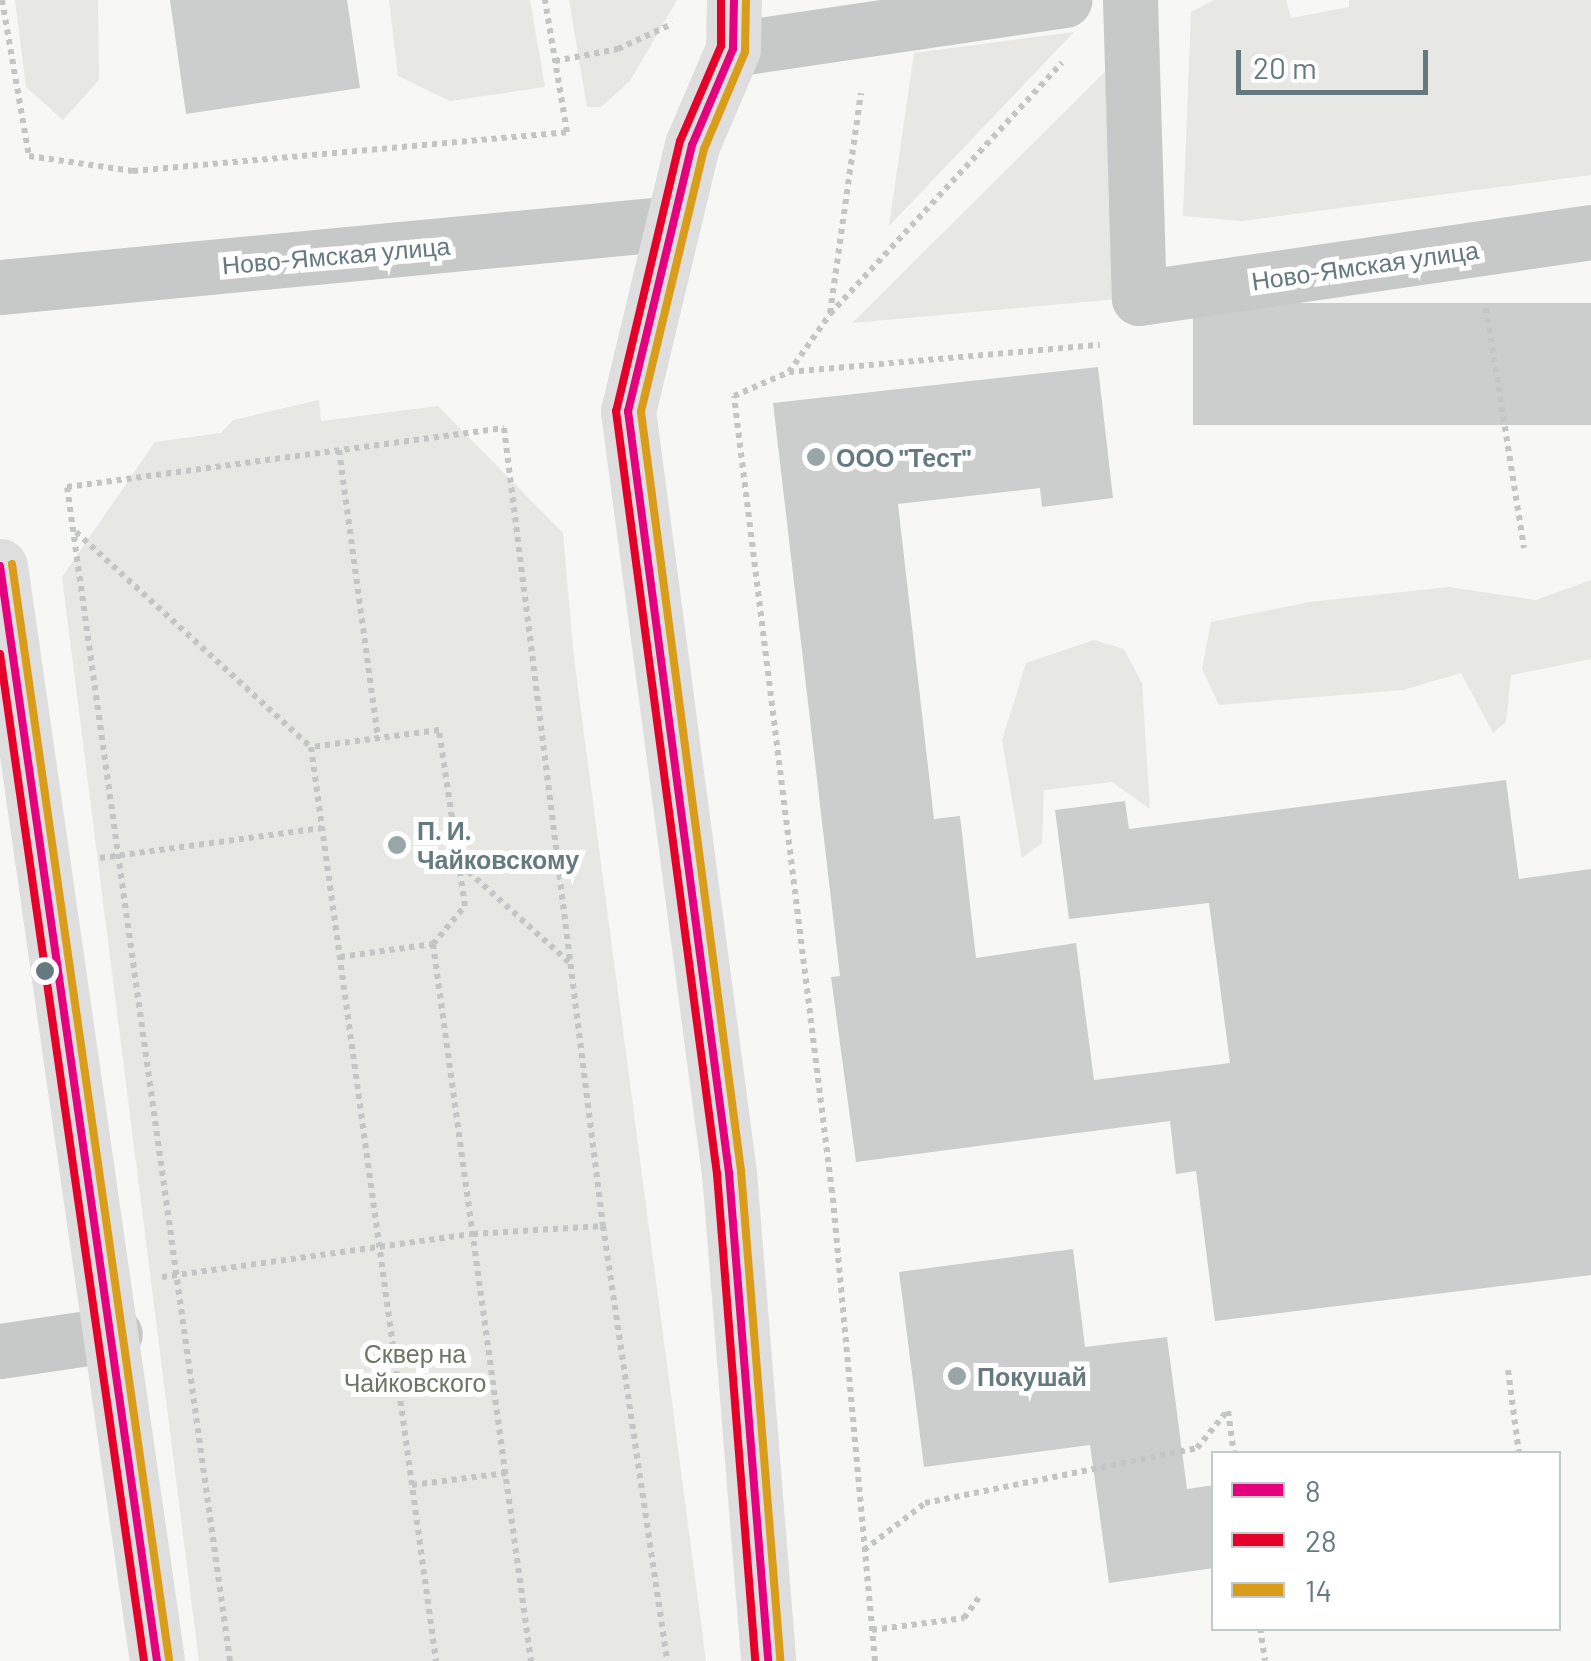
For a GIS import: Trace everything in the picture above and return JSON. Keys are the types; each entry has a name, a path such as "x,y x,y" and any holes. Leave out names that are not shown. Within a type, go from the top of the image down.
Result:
{"main road":[{"path":"718,22 628,411 729,1173 768,1661"},
{"path":"0,566 111,1309 157,1661"}],"street":[{"path":"718,22 1064,0"},
{"name":"Ново-Ямская улица","path":"1130,0 1139,298 1591,232"},
{"name":"Ново-Ямская улица","path":"0,287 673,223"},
{"path":"0,1351 111,1309"}],"path":[{"path":"2,0 29,156 133,172 567,132 545,0"},
{"path":"555,61 718,22"},
{"path":"875,1661 832,1192 734,396 789,372 830,314 1068,57"},
{"path":"830,314 852,161"},
{"path":"1483,292 1524,548"},
{"path":"230,1661 67,487 504,428 603,1226 667,1661"},
{"path":"339,450 378,738"},
{"path":"74,530 311,747 436,1661"},
{"path":"311,747 440,730 460,865 465,906 433,944 340,956"},
{"path":"44,866 322,828"},
{"path":"460,865 571,964"},
{"path":"433,944 531,1661"},
{"path":"111,1309 177,1275 473,1234 603,1226"},
{"path":"1508,1370 1518,1451"},
{"path":"863,1551 926,1503 1198,1448 1228,1410 1234,1451"},
{"path":"412,1485 506,1473"},
{"path":"872,1630 964,1618 980,1596"},
{"path":"1260,1631 1265,1661"}],"green space":[{"path":"15,0 98,0 99,80 63,120 26,87"},
{"path":"389,0 530,0 545,87 450,101 398,76"},
{"path":"569,0 677,0 630,81 601,107 587,107"},
{"path":"1214,0 1286,0 1291,18 1349,7 1349,0 1591,0 1591,175 1242,221 1183,216 1191,12"},
{"path":"1074,32 889,226 914,53"},
{"path":"1120,57 1118,299 852,323"},
{"name":"Сквер на Чайковского","path":"319,400 321,421 438,406 563,533 574,658 706,1661 199,1661 62,577 155,442 221,433 233,420"},
{"path":"1591,580 1591,659 1511,675 1506,722 1493,733 1461,673 1403,690 1219,705 1202,669 1211,622 1309,602 1449,587 1536,600"},
{"path":"1094,640 1124,649 1142,683 1150,809 1112,782 1044,790 1042,843 1022,858 1002,740 1026,663"}],"building":[{"path":"170,0 347,0 360,88 186,114"},
{"path":"1193,303 1591,303 1591,425 1193,425"},
{"path":"1098,367 1113,498 1042,507 1040,488 898,504 934,819 960,816 976,958 1076,943 1094,1080 1230,1063 1209,903 1069,919 1055,810 1125,801 1129,829 1506,780 1519,879 1591,869 1591,1275 1215,1321 1196,1171 1176,1174 1170,1121 856,1162 831,977 840,976 773,403"},
{"path":"1073,1249 1085,1347 1167,1337 1187,1489 1211,1485 1211,1568 1109,1583 1090,1445 924,1467 899,1272"}],"transit line":[{"name":"28","path":"721,0 721,46 680,141 616,411 717,1174 755,1661"},
{"name":"8","path":"734,0 733,49 692,145 628,411 729,1173 768,1661"},
{"name":"14","path":"746,0 745,52 704,149 641,412 741,1171 780,1660"},
{"name":"14","path":"12,564 169,1659"},
{"name":"8","path":"0,566 157,1661"},
{"name":"28","path":"0,654 144,1661"}],"place":[{"name":"ООО \"Тест\"","path":"816,457"},
{"name":"П. И. Чайковскому","path":"397,845"},
{"name":"Покушай","path":"957,1376"}]}
